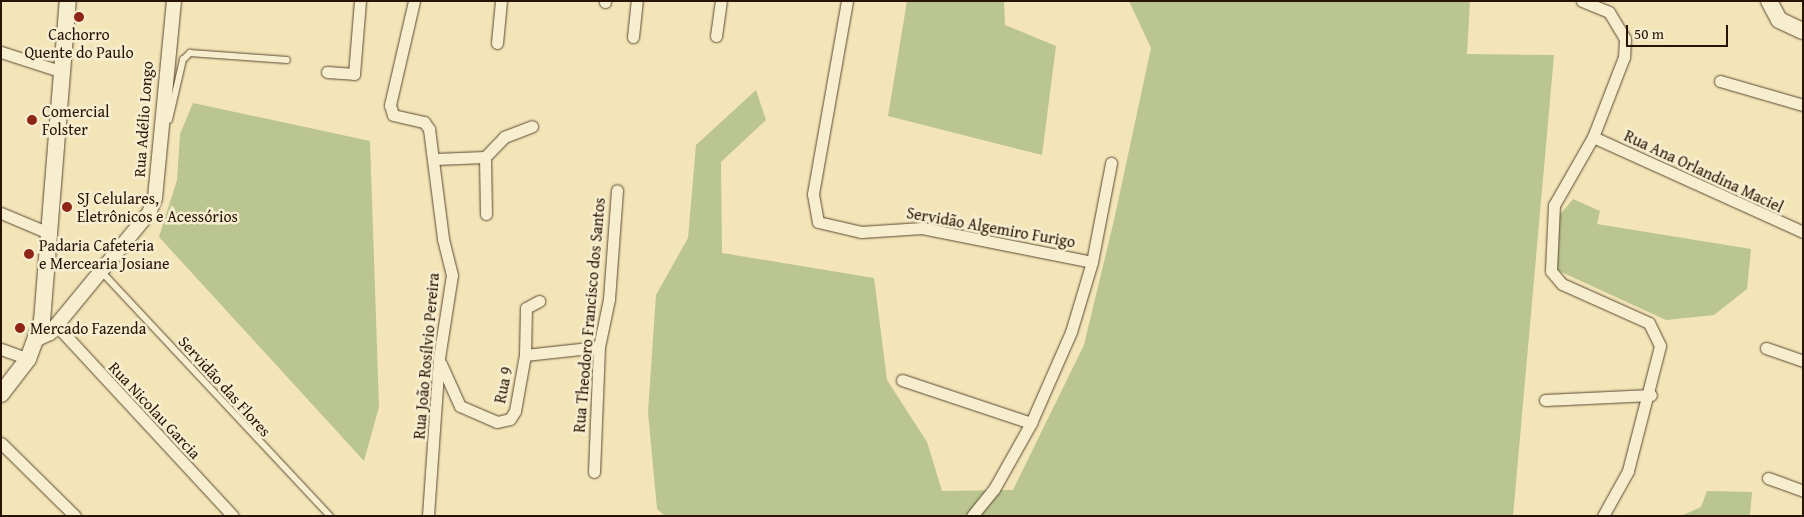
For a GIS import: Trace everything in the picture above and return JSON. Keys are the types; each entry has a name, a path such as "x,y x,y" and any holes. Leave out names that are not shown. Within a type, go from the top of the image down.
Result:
{"main road":[{"path":"1,394 28,359 37,339 49,323 51,234 68,1"},
{"path":"1769,1 1779,20 1803,31"}],"street":[{"name":"Rua Adélio Longo","path":"49,323 102,272 149,214 158,165 174,1"},
{"path":"327,72 354,74 360,1"},
{"name":"Rua João Rosílvio Pereira","path":"414,1 398,80 390,105 393,115 424,122 435,159 443,239 452,275 439,358 428,516"},
{"path":"497,43 501,1"},
{"path":"633,37 637,1"},
{"path":"716,36 721,1"},
{"name":"Servidão Algemiro Furigo","path":"847,1 845,28 832,68 813,194 818,222 824,226 861,232 909,226 1092,262"},
{"path":"1582,1 1609,12 1625,39 1621,70 1593,137 1554,205 1551,271 1562,284 1649,323 1656,331 1660,346 1651,395 1628,471 1603,516"},
{"path":"1,52 63,72"},
{"path":"1720,81 1803,105"},
{"path":"435,159 485,157 504,137 532,126"},
{"name":"Rua Ana Orlandina Maciel","path":"1593,137 1803,232"},
{"path":"485,157 486,214"},
{"path":"972,516 994,489 1031,423 1072,332 1092,262 1111,163"},
{"name":"Rua Theodoro Francisco dos Santos","path":"594,472 599,347 609,299 617,190"},
{"path":"1,213 51,234"},
{"path":"525,355 526,308 539,301"},
{"name":"Rua Nicolau Garcia","path":"49,323 232,516"},
{"name":"Rua 9","path":"439,358 460,406 497,422 510,419 515,411 525,355 599,347"},
{"path":"1,348 28,359"},
{"path":"1766,348 1803,361"},
{"path":"902,380 1031,423"},
{"path":"1546,400 1651,395"},
{"path":"1,443 75,516"},
{"path":"1768,478 1803,491"}],"lane":[{"path":"158,165 186,55 201,51 287,60"},
{"name":"Servidão das Flores","path":"102,272 330,516"}],"green space":[{"path":"907,1 1004,1 1005,25 1056,46 1042,155 888,116"},
{"path":"1129,1 1470,1 1467,54 1554,55 1513,516 665,516 657,509 648,412 656,295 688,238 696,145 756,90 766,120 721,162 722,253 874,278 887,380 927,442 942,491 1013,490 1084,345 1114,220 1151,48"},
{"path":"193,103 370,141 379,407 364,461 159,237 177,180 180,134"},
{"path":"1573,199 1600,211 1597,224 1751,249 1747,289 1714,315 1666,320 1557,270 1558,217"},
{"path":"1707,491 1752,492 1750,516 1681,516 1701,507"}],"place":[{"name":"Cachorro Quente do Paulo","path":"79,17"},
{"name":"Comercial Folster","path":"32,120"},
{"name":"SJ Celulares, Eletrônicos e Acessórios","path":"67,207"},
{"name":"Padaria Cafeteria e Mercearia Josiane","path":"29,254"},
{"name":"Mercado Fazenda","path":"20,328"}]}
